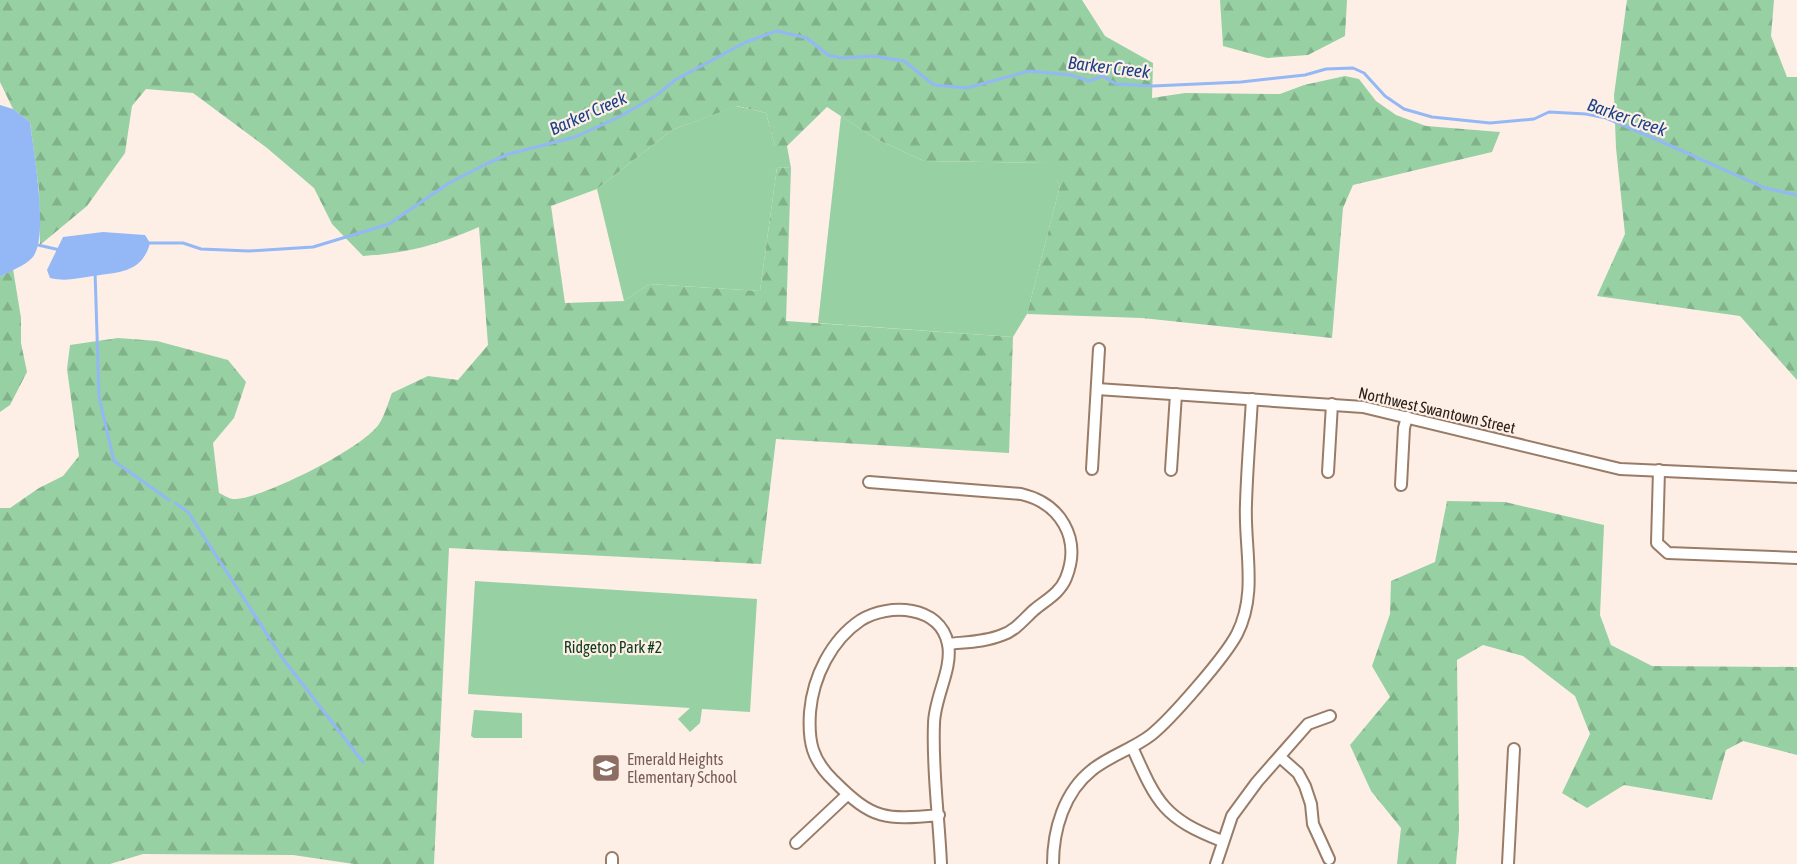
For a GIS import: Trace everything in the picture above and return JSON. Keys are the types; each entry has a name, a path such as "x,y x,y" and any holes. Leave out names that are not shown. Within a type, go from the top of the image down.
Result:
{"street":[{"path":"1092,469 1099,349"},
{"name":"Northwest Swantown Street","path":"1097,389 1369,408 1620,469 1797,477"},
{"path":"1171,470 1176,394"},
{"path":"1053,864 1055,837 1062,811 1078,784 1092,770 1150,735 1185,699 1233,642 1244,616 1248,598 1250,567 1245,507 1252,399"},
{"path":"1328,472 1332,404"},
{"path":"1401,485 1404,428 1407,417"},
{"path":"1659,470 1657,543 1668,554 1797,558"},
{"path":"869,482 1021,494 1034,497 1050,506 1062,519 1069,533 1071,550 1066,578 1052,598 1004,635 948,644"},
{"path":"939,815 879,816 847,795 815,759 809,740 815,681 830,652 860,621 874,614 901,610 915,611 934,620 948,644 948,657 934,721 939,815 941,864"},
{"path":"1216,864 1232,816 1257,782 1308,724 1330,716"},
{"path":"1132,747 1149,785 1168,813 1191,829 1222,841"},
{"path":"1508,864 1514,749"},
{"path":"1280,757 1298,773 1305,786 1311,804 1313,824 1329,859"},
{"path":"796,843 847,795"}],"green space":[{"path":"0,0 1082,0 1105,36 1153,63 1152,98 1185,93 1280,94 1304,85 1345,76 1359,79 1376,101 1396,115 1426,126 1500,132 1492,152 1353,185 1343,208 1332,338 1142,318 1027,314 1060,186 1047,163 924,161 876,139 827,107 787,146 775,146 766,113 737,106 672,130 597,189 551,206 565,303 624,301 649,284 760,291 777,167 791,168 786,321 1013,337 1009,453 776,439 761,564 449,548 434,864 354,864 293,855 143,854 110,864 0,864 0,508 10,508 39,488 63,476 79,456 67,369 70,345 118,338 157,341 228,360 246,382 234,418 213,443 219,493 234,499 269,490 335,458 354,446 379,424 392,393 428,376 458,380 488,345 479,227 422,247 363,256 332,224 314,188 267,148 193,93 146,89 132,106 125,153 87,206 40,245 39,191 30,122 13,109 0,82"},
{"path":"1220,0 1347,0 1345,36 1308,55 1267,58 1223,46"},
{"path":"1627,0 1774,0 1771,36 1787,77 1797,77 1797,380 1740,316 1597,296 1625,234 1616,148 1614,95"},
{"path":"736,106 766,113 775,146 787,146 791,168 777,167 760,291 649,284 624,301 597,189 672,130"},
{"path":"841,116 876,139 924,161 1048,163 1060,186 1027,314 1013,337 818,323"},
{"path":"13,269 21,318 21,343 27,372 10,405 0,412 0,277"},
{"path":"1447,501 1505,502 1604,525 1600,615 1611,645 1652,666 1797,667 1797,755 1743,741 1726,750 1712,800 1624,785 1587,808 1562,793 1590,734 1575,696 1523,656 1483,645 1457,660 1459,830 1456,864 1397,864 1401,828 1371,791 1350,745 1390,697 1372,666 1390,614 1391,581 1435,562"},
{"name":"Ridgetop Park #2","path":"475,581 757,599 750,712 702,709 700,723 690,732 678,719 690,708 468,694"},
{"path":"474,710 522,713 522,738 474,738 471,736"}],"water":[{"path":"0,105 13,109 30,122 39,193 40,233 32,258 0,277"},
{"path":"103,232 145,235 150,243 146,253 135,266 120,272 61,280 50,278 47,270 63,237"}],"waterway":[{"name":"Barker Creek","path":"148,243 183,243 201,249 249,251 313,247 389,224 449,183 486,164 509,154 575,137 619,117 657,95 675,80 746,42 777,31 807,38 828,55 842,58 873,56 904,61 934,85 967,88 1029,71 1071,75 1089,81 1103,76 1116,84 1153,86 1241,82 1305,75 1326,69 1353,68 1364,73 1385,96 1404,109 1432,117 1490,123 1534,119 1549,112 1586,114 1606,118 1765,188 1797,195"},
{"path":"38,245 60,250"},
{"path":"95,271 99,397 114,461 169,500"},
{"path":"175,503 188,512 283,659 363,762"}],"place":[{"name":"Emerald Heights Elementary School","path":"606,768"}]}
